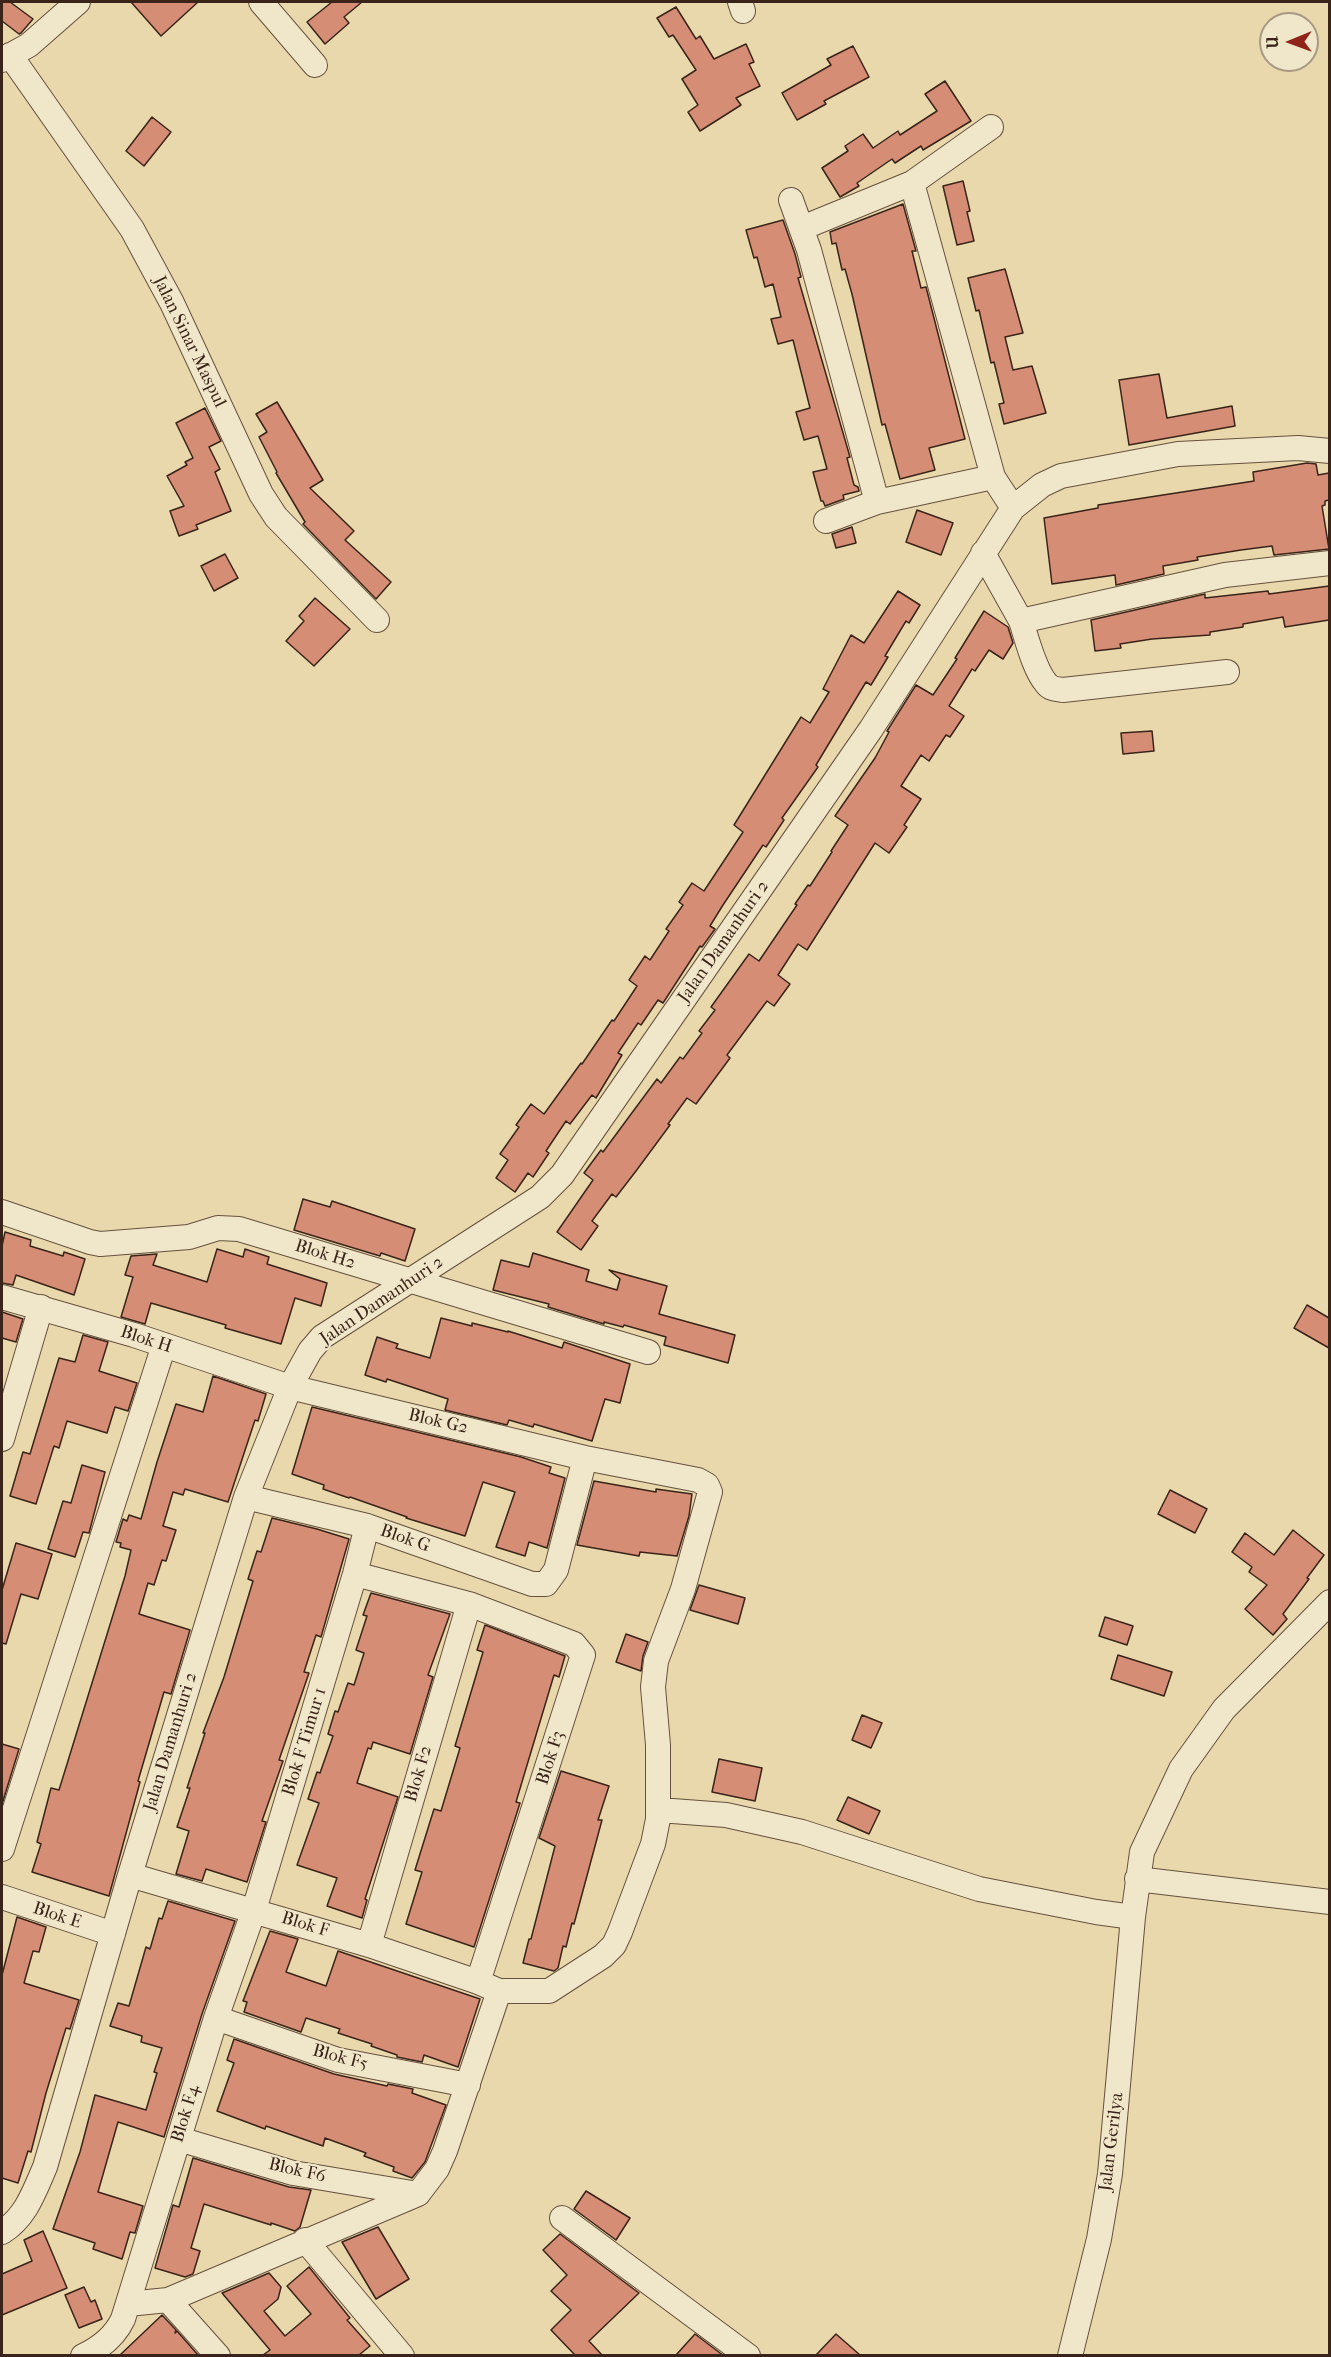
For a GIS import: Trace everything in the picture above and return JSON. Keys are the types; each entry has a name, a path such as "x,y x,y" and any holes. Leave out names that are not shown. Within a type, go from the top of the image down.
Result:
{"street":[{"path":"6,57 28,45 78,2"},
{"path":"261,2 315,65"},
{"name":"Jalan Sinar Maspul","path":"6,57 132,229 172,303 261,494 276,517 377,620"},
{"path":"802,228 912,183 991,128"},
{"path":"912,183 993,477 1012,508 1042,485 1061,476 1178,454 1298,448 1329,451"},
{"path":"790,200 802,228 877,502"},
{"path":"826,521 877,502 993,477"},
{"name":"Jalan Damanhuri 2","path":"2,2232 16,2223 31,2200 45,2167 130,1875 246,1497 290,1387 310,1352 322,1337 540,1197 562,1175 871,729 1012,508"},
{"path":"989,544 1040,673 1053,689 1063,690 1227,672"},
{"path":"1021,621 1225,575 1329,563"},
{"name":"Blok H2","path":"2,1212 100,1244 189,1237 218,1228 239,1229 648,1352"},
{"name":"Blok H","path":"2,1297 164,1345 290,1387"},
{"path":"2,1439 41,1307"},
{"path":"2,1849 164,1345"},
{"name":"Blok G2","path":"290,1387 585,1458 698,1480 707,1485 710,1492 684,1589 656,1661 652,1687 658,1746 659,1810"},
{"name":"Blok G","path":"246,1497 367,1526 532,1584 546,1584 556,1570 585,1458"},
{"name":"Blok F Timur 1","path":"254,1910 355,1574 367,1526"},
{"path":"355,1574 469,1604"},
{"name":"Jalan Gerilya","path":"1070,2355 1099,2239 1110,2174 1137,1879 1142,1852 1181,1768 1224,1709 1329,1602"},
{"name":"Blok F2","path":"369,1945 469,1604"},
{"name":"Blok F3","path":"469,1604 573,1644 583,1654 489,1986"},
{"path":"659,1810 710,1812 802,1832 979,1889 1133,1921"},
{"name":"Blok F","path":"130,1875 369,1945 489,1986 549,1991 603,1956 620,1932 653,1844 659,1810"},
{"path":"1137,1879 1329,1902"},
{"name":"Blok E","path":"2,1897 113,1934"},
{"name":"Blok F4","path":"125,2312 216,2018 254,1910"},
{"path":"83,2355 104,2343 117,2331 125,2312 168,2300 418,2194 437,2169 468,2085 489,1986"},
{"name":"Blok F5","path":"216,2018 338,2060 468,2085"},
{"name":"Blok F6","path":"179,2139 294,2173 418,2194"},
{"path":"562,2218 748,2355"},
{"path":"305,2240 402,2355"},
{"path":"168,2300 218,2355"}],"building":[{"path":"2,2 10,2 33,19 21,33 19,34 2,21"},
{"path":"131,2 198,2 161,36"},
{"path":"332,2 362,2 344,17 349,23 325,44 307,22"},
{"path":"676,7 696,39 700,36 714,59 746,44 754,62 749,64 760,86 736,98 741,105 700,131 688,112 698,105 682,79 696,70 673,35 669,37 657,18"},
{"path":"853,46 869,77 824,101 826,104 797,120 782,93 831,65 827,59"},
{"path":"945,81 971,121 923,150 921,146 895,163 892,159 857,183 859,186 840,197 822,168 848,151 845,146 863,134 873,148 898,131 900,135 937,111 925,94"},
{"path":"152,117 171,132 144,166 126,151"},
{"path":"963,181 974,241 957,245 943,186"},
{"path":"903,204 916,251 912,251 921,288 926,287 965,439 929,448 935,470 900,479 885,424 882,425 845,269 842,270 836,243 832,244 830,232"},
{"path":"783,220 795,254 801,277 798,278 850,457 847,458 854,485 859,491 843,495 844,499 825,506 821,501 813,472 827,469 818,436 804,440 796,412 810,408 793,340 778,344 771,319 781,317 773,284 765,287 757,257 754,258 746,230"},
{"path":"1005,269 1023,333 1005,337 1013,370 1032,366 1046,413 1004,424 999,404 1004,403 994,362 991,363 979,310 976,311 968,278"},
{"path":"1159,374 1167,418 1232,406 1235,426 1129,445 1119,380"},
{"path":"277,402 323,480 310,488 354,531 345,540 391,582 376,599 303,524 305,522 276,473 259,437 267,432 256,414"},
{"path":"205,408 221,441 209,447 220,469 215,472 231,511 196,525 198,529 179,536 170,511 184,506 167,476 187,465 185,462 193,458 176,423"},
{"path":"1307,463 1316,464 1318,475 1329,473 1329,500 1325,501 1325,505 1322,506 1329,549 1274,555 1272,546 1197,557 1198,560 1163,566 1164,574 1116,585 1115,575 1052,584 1044,518 1098,508 1098,505 1254,481 1253,472"},
{"path":"917,510 953,523 941,555 906,542"},
{"path":"852,527 856,543 836,548 832,534"},
{"path":"225,554 238,578 214,591 201,566"},
{"path":"1329,586 1329,620 1285,627 1283,617 1210,632 1210,635 1152,639 1120,644 1121,648 1095,651 1091,620 1205,594 1205,598 1268,591 1269,594"},
{"path":"898,591 920,605 909,623 906,621 871,685 866,682 816,765 818,767 782,818 784,820 766,847 763,845 723,905 710,926 715,929 702,947 700,946 663,1003 658,1000 641,1025 638,1023 618,1053 622,1055 596,1098 592,1095 570,1124 566,1121 546,1151 549,1153 533,1177 528,1173 515,1192 496,1178 508,1160 500,1154 519,1127 516,1125 531,1104 544,1114 612,1020 614,1021 637,986 629,980 645,956 650,960 669,931 666,929 683,905 679,902 692,883 704,891 743,832 734,825 801,717 810,723 829,692 823,689 851,635 864,643"},
{"path":"315,598 350,629 314,666 286,641 304,621 299,616"},
{"path":"984,611 1008,627 1013,643 1003,659 989,650 975,671 972,669 949,706 964,716 950,737 946,735 929,761 921,755 901,786 921,799 904,825 907,827 889,853 875,843 807,950 798,944 778,975 790,984 774,1006 767,1001 727,1055 730,1058 696,1104 687,1098 668,1124 670,1125 616,1197 612,1194 592,1221 598,1226 581,1250 557,1232 593,1180 584,1173 601,1150 603,1152 657,1079 661,1083 680,1057 683,1059 702,1033 699,1031 715,1010 711,1007 749,954 759,961 848,825 835,816 875,758 889,732 887,731 916,685 933,695 957,659 955,658"},
{"path":"1152,731 1154,751 1123,754 1121,733"},
{"path":"303,1199 330,1207 332,1201 415,1229 405,1261 381,1253 380,1256 294,1230"},
{"path":"5,1232 31,1240 30,1246 63,1256 64,1252 85,1259 74,1295 16,1275 13,1285 2,1283 2,1246"},
{"path":"217,1249 243,1257 245,1249 269,1257 267,1264 327,1283 321,1306 295,1298 281,1344 151,1303 145,1324 121,1317 133,1277 125,1275 131,1256 157,1254 153,1265 207,1282"},
{"path":"533,1253 589,1270 586,1281 617,1290 620,1279 609,1270 667,1286 659,1314 735,1335 728,1363 664,1345 666,1337 624,1325 623,1327 604,1322 604,1324 548,1307 549,1304 493,1290 501,1260 529,1267"},
{"path":"1307,1305 1329,1318 1329,1348 1294,1328"},
{"path":"2,1312 23,1319 16,1342 2,1338"},
{"path":"441,1318 472,1326 472,1323 508,1331 562,1348 564,1342 630,1364 620,1403 605,1399 592,1441 534,1424 533,1427 509,1420 507,1425 445,1410 448,1399 387,1379 386,1382 365,1375 377,1337 398,1344 396,1348 430,1358"},
{"path":"83,1335 108,1342 99,1371 137,1383 128,1411 115,1407 107,1433 67,1421 59,1448 54,1446 36,1504 10,1496 23,1452 30,1454 59,1358 75,1362"},
{"path":"213,1376 266,1394 228,1502 185,1489 183,1495 173,1492 163,1526 176,1530 166,1561 162,1560 154,1585 148,1583 139,1614 190,1630 171,1694 164,1692 138,1781 140,1782 109,1896 32,1872 41,1844 37,1842 51,1788 59,1790 125,1576 131,1550 120,1547 121,1543 116,1542 123,1519 127,1521 129,1515 141,1519 176,1404 203,1412"},
{"path":"312,1407 521,1457 551,1467 549,1473 565,1478 547,1548 529,1542 525,1556 496,1547 515,1492 483,1482 465,1536 323,1489 324,1485 292,1474"},
{"path":"82,1465 105,1472 89,1533 83,1532 75,1557 48,1549 63,1501 71,1503"},
{"path":"594,1481 656,1492 656,1489 692,1494 689,1516 677,1556 640,1552 639,1556 577,1545"},
{"path":"1170,1490 1207,1509 1195,1533 1158,1514"},
{"path":"272,1518 349,1539 321,1637 316,1635 304,1672 309,1673 279,1760 283,1761 262,1821 266,1822 247,1882 206,1869 202,1881 176,1874 189,1831 177,1827 190,1788 187,1788 205,1733 203,1733 224,1677 253,1581 248,1579 257,1551 261,1552"},
{"path":"1293,1530 1324,1555 1283,1614 1287,1619 1273,1635 1245,1609 1267,1585 1249,1572 1252,1567 1232,1552 1245,1533 1274,1555"},
{"path":"16,1543 52,1554 38,1599 21,1594 6,1644 2,1643 2,1590"},
{"path":"699,1585 745,1598 738,1624 690,1610"},
{"path":"371,1593 450,1614 428,1675 433,1677 410,1754 373,1742 371,1749 368,1748 357,1783 398,1797 365,1899 367,1900 362,1918 327,1906 337,1878 297,1865 319,1803 308,1799 333,1736 328,1734 335,1711 338,1712 348,1683 354,1685 364,1653 356,1650 367,1616 363,1615"},
{"path":"1105,1617 1133,1626 1127,1645 1099,1636"},
{"path":"485,1625 565,1656 559,1677 554,1675 516,1802 520,1803 474,1947 406,1924 422,1872 415,1870 434,1809 441,1811 460,1748 455,1746 483,1652 477,1650"},
{"path":"626,1634 648,1642 641,1671 616,1662"},
{"path":"1118,1655 1172,1672 1164,1696 1111,1679"},
{"path":"862,1715 882,1723 871,1748 852,1740"},
{"path":"2,1744 19,1749 2,1804"},
{"path":"719,1759 762,1768 755,1801 712,1792"},
{"path":"561,1771 609,1786 598,1820 602,1820 574,1924 572,1923 566,1947 563,1946 558,1968 554,1971 523,1963 555,1846 539,1838"},
{"path":"848,1797 880,1811 869,1834 837,1820"},
{"path":"168,1901 235,1921 202,2014 164,2137 118,2122 98,2192 143,2206 135,2233 130,2232 122,2259 93,2249 95,2243 53,2229 80,2152 95,2095 146,2110 162,2048 141,2042 142,2036 110,2026 118,2003 129,2006 146,1947 150,1949 159,1918 162,1919"},
{"path":"17,1917 46,1927 39,1952 33,1951 24,1983 79,2000 70,2029 66,2028 31,2152 28,2151 18,2183 2,2178 2,1975"},
{"path":"270,1931 298,1939 286,1972 326,1986 338,1951 480,1999 458,2067 424,2055 422,2062 397,2057 397,2055 371,2046 372,2044 338,2033 340,2029 306,2018 301,2032 244,2012 247,2002 243,2001"},
{"path":"234,2039 334,2074 387,2086 388,2084 413,2089 412,2093 446,2105 425,2162 412,2178 393,2171 394,2167 364,2156 366,2153 325,2138 323,2146 266,2126 265,2129 217,2111 234,2063 227,2060"},
{"path":"193,2158 289,2187 311,2190 300,2227 295,2231 204,2204 191,2248 200,2251 193,2274 185,2277 155,2268 173,2205 179,2207"},
{"path":"586,2191 630,2218 616,2240 574,2209"},
{"path":"378,2227 409,2279 376,2299 342,2242"},
{"path":"43,2231 67,2288 2,2315 2,2274 32,2261 24,2240"},
{"path":"560,2234 639,2293 589,2341 602,2355 575,2355 551,2330 571,2310 551,2291 567,2275 543,2250"},
{"path":"309,2267 350,2318 347,2320 370,2346 359,2355 263,2355 270,2350 222,2293 269,2273 281,2287 278,2299 264,2311 285,2336 311,2314 287,2286"},
{"path":"84,2287 91,2302 95,2300 102,2319 79,2328 65,2295"},
{"path":"162,2315 176,2330 175,2333 177,2331 198,2355 120,2355"},
{"path":"695,2334 720,2353 723,2355 676,2355"},
{"path":"836,2334 860,2355 816,2355"}]}
